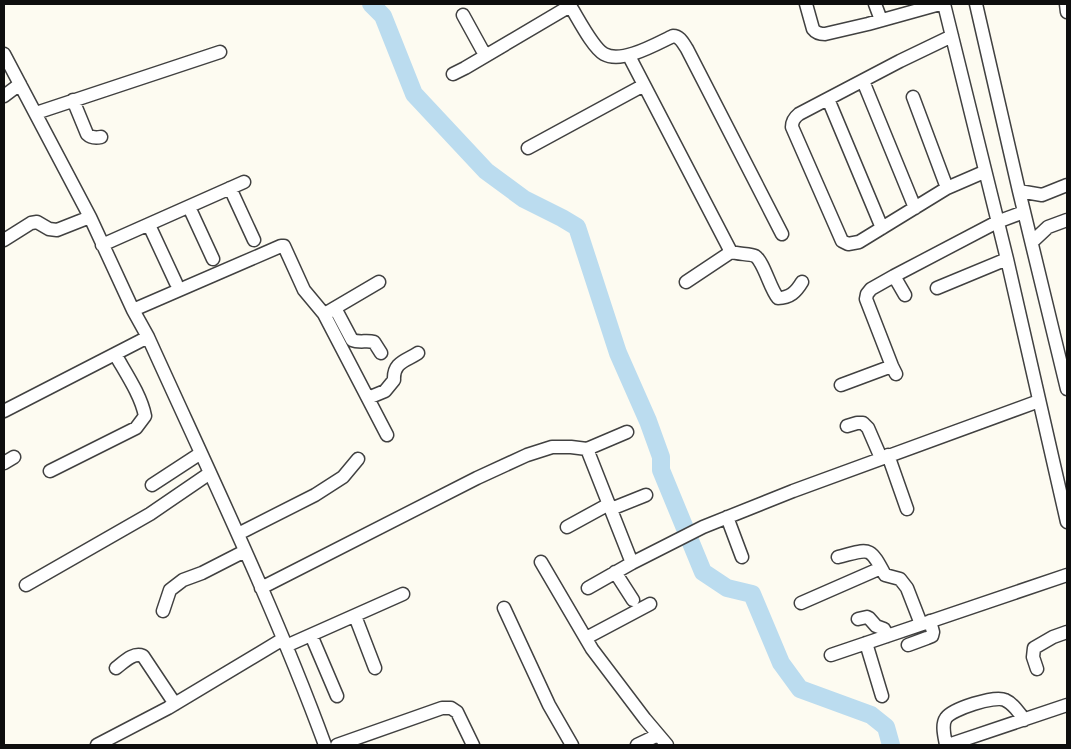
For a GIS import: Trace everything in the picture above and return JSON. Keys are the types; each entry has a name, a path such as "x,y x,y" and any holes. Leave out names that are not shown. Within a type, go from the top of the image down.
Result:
{"street":[{"path":"806,4 813,29 820,34 832,34 940,4"},
{"path":"875,4 881,20"},
{"path":"944,4 1007,259 1067,522"},
{"path":"976,4 1067,389"},
{"path":"1066,4 1067,12"},
{"path":"453,74 570,5 588,36 604,54 613,57 629,56 676,36 687,49 782,234"},
{"path":"463,15 485,56"},
{"path":"952,36 796,116 792,122 792,127 842,241 848,244 859,242 947,188 984,172"},
{"path":"36,113 220,52"},
{"path":"4,54 90,216 133,310 148,337 238,534 305,691 325,745"},
{"path":"629,56 731,252"},
{"path":"863,80 915,208"},
{"path":"4,96 20,84"},
{"path":"528,148 644,85"},
{"path":"913,97 947,188"},
{"path":"828,99 882,228"},
{"path":"73,100 87,134 96,138 102,137"},
{"path":"102,245 244,182"},
{"path":"1019,191 1042,195 1067,185"},
{"path":"230,188 254,240"},
{"path":"189,207 213,259"},
{"path":"841,385 894,370 866,299 871,289 997,222 1024,212"},
{"path":"4,240 31,223 37,222 49,229 57,230 90,216"},
{"path":"1032,242 1048,227 1067,220"},
{"path":"150,225 176,283"},
{"path":"133,310 283,245 286,247 304,290 329,311 352,340 374,342 381,353"},
{"path":"686,282 731,252 753,255 758,259 778,298 792,295 802,282"},
{"path":"937,288 1007,259"},
{"path":"894,276 905,295"},
{"path":"329,311 379,282"},
{"path":"329,311 368,398 388,436"},
{"path":"4,411 148,337"},
{"path":"368,398 385,390 394,380 394,372 397,366 418,353"},
{"path":"50,471 136,428 145,416 144,409 115,354"},
{"path":"588,588 632,563 727,517 792,491 1039,401"},
{"path":"847,426 863,423 868,428 884,457 907,509"},
{"path":"261,588 477,478 527,455 552,447 587,449 627,432"},
{"path":"587,449 632,563"},
{"path":"152,485 201,453"},
{"path":"238,534 315,495 343,477 358,459"},
{"path":"26,585 150,514 210,474"},
{"path":"567,527 610,506 646,494"},
{"path":"727,517 742,557"},
{"path":"163,611 170,590 183,580 202,573 245,551"},
{"path":"838,556 861,551 870,552 874,555 885,575 900,579 904,584 933,632 932,636 908,645"},
{"path":"541,562 598,656 644,719 667,745"},
{"path":"801,603 881,568"},
{"path":"616,572 633,600"},
{"path":"831,654 1067,575"},
{"path":"97,745 175,704 284,642 311,635 403,594"},
{"path":"586,638 650,604"},
{"path":"504,608 549,705 572,745"},
{"path":"355,616 375,668"},
{"path":"858,619 869,618 876,626 884,630 887,636"},
{"path":"1037,669 1033,658 1034,648 1053,637 1067,632"},
{"path":"311,635 337,696"},
{"path":"866,643 882,696"},
{"path":"116,668 130,657 138,654 143,656 175,704"},
{"path":"1024,720 1004,699 996,698 978,703 954,711 946,718 944,725 947,745 1024,720 1067,705"},
{"path":"337,745 442,708 451,708 457,712 473,745"},
{"path":"637,745 658,735"}],"waterway":[{"path":"371,4 383,16 414,94 486,171 524,199 577,227 618,353 648,421 661,457 661,470 703,572 727,588 752,594 781,663 800,689 871,715 886,727 891,745"}]}
